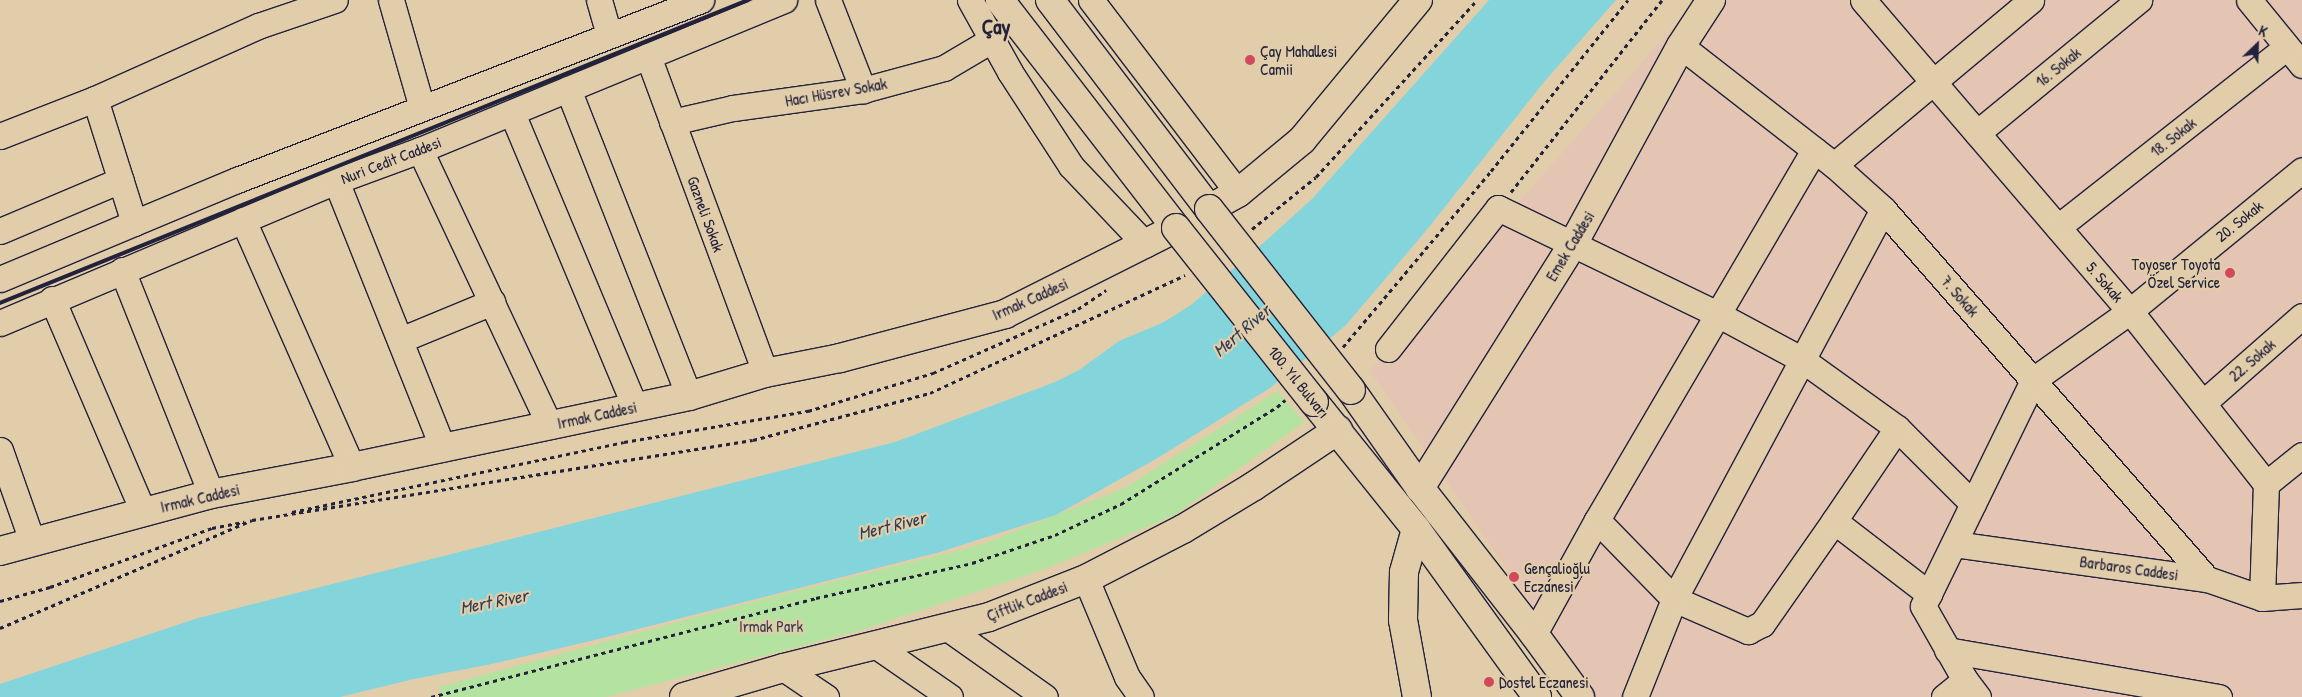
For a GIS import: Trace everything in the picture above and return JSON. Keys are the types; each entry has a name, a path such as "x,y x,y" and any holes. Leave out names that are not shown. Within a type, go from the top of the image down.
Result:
{"main road":[{"name":"100. Yıl Bulvarı","path":"1000,0 1206,265 1303,398 1338,430 1416,529 1537,697"},
{"path":"1050,0 1209,209 1351,390 1420,488 1534,634 1580,697"},
{"path":"1209,209 1238,193 1302,140 1418,0"},
{"name":"Emek Caddesi","path":"1420,488 1573,244 1681,46 1711,0"},
{"name":"Irmak Caddesi","path":"0,551 211,494 352,467 689,396 765,373 840,358 1005,314 1176,228"},
{"name":"Çiftlik Caddesi","path":"691,696 783,668 989,617 1086,579 1183,529 1254,486 1338,430"},
{"path":"1416,529 1404,572 1403,620 1417,697"}],"street":[{"path":"0,136 95,99 258,26 335,0"},
{"path":"391,0 422,108"},
{"path":"599,0 609,35"},
{"path":"0,279 237,180 701,0"},
{"name":"Nuri Cedit Caddesi","path":"0,323 52,299 336,181 512,113 784,0"},
{"path":"970,0 1010,72 1072,166 1146,244"},
{"path":"1092,0 1238,193"},
{"name":"5. Sokak","path":"1863,0 2130,311 2266,484"},
{"name":"16. Sokak","path":"1977,133 2139,0"},
{"path":"2249,0 2295,56"},
{"path":"835,2 863,90"},
{"path":"1834,165 1933,82 2014,5"},
{"name":"Hacı Hüsrev Sokak","path":"672,122 733,108 863,90 944,68 993,39"},
{"name":"7. Sokak","path":"1681,46 1834,165 1883,209 2207,579"},
{"name":"Gazneli Sokak","path":"648,56 765,373"},
{"name":"18. Sokak","path":"2058,227 2295,56"},
{"path":"568,90 689,396"},
{"path":"95,99 134,222"},
{"path":"512,113 634,407"},
{"path":"420,150 550,426"},
{"path":"1534,634 1596,520 1719,315 1814,150"},
{"name":"20. Sokak","path":"2033,380 2130,311 2302,170"},
{"path":"0,230 121,180"},
{"path":"336,181 443,448"},
{"path":"1388,349 1498,208 1719,315 1801,359 1897,428 1973,504"},
{"path":"1635,697 1674,598 1883,209"},
{"path":"243,220 352,467"},
{"path":"122,270 211,494"},
{"path":"52,299 143,511"},
{"path":"400,340 492,302"},
{"name":"22. Sokak","path":"2202,403 2302,316"},
{"path":"1944,697 1972,689 1924,606 2033,380"},
{"path":"1596,520 1674,598 1748,631 1762,624 1897,428"},
{"path":"0,450 32,541"},
{"path":"2262,598 2266,484 2302,455"},
{"path":"1834,521 1930,594"},
{"name":"Barbaros Caddesi","path":"1954,544 2207,579 2262,598 2302,595"},
{"path":"1086,579 1127,676 1142,697"},
{"path":"946,628 1037,695"},
{"path":"875,645 950,697"},
{"path":"1948,650 2219,697"},
{"path":"783,668 826,697"},
{"path":"2110,677 2126,697"}],"path":[{"path":"1236,242 1316,178 1477,0"},
{"path":"1336,353 1350,339 1491,171 1628,0"},
{"path":"1498,208 1571,119 1662,0"},
{"path":"0,628 252,520 753,440 930,393 1206,265"},
{"path":"0,601 50,586 212,528 624,442 808,410 933,374 1078,310 1110,287"},
{"path":"431,697 816,598 972,562 1055,535 1121,504 1277,407 1303,398"}],"shaded area":[{"path":"1697,0 2302,0 2302,697 1596,697 1370,371"}],"green space":[{"name":"Irmak Park","path":"1278,391 1304,422 1173,516 1045,569 858,631 606,697 442,697 439,687 756,601 980,545 1125,488"}],"water":[{"name":"Mert River","path":"1489,0 1616,0 1544,82 1425,232 1346,325 1270,388 1156,459 1056,515 940,552 595,640 340,697 0,697 0,684 198,618 895,442 1055,382 1079,370 1119,341 1162,323 1191,305 1269,238 1313,198"}],"railway":[{"path":"0,303 748,0"}],"place":[{"name":"Çay Mahallesi Camii","path":"1250,60"},
{"name":"Toyoser Toyota Özel Service","path":"2230,273"},
{"name":"Gençalioğlu Eczanesi","path":"1514,577"},
{"name":"Dostel Eczanesi","path":"1489,682"}],"district":[{"name":"Çay","path":"996,27"}]}
